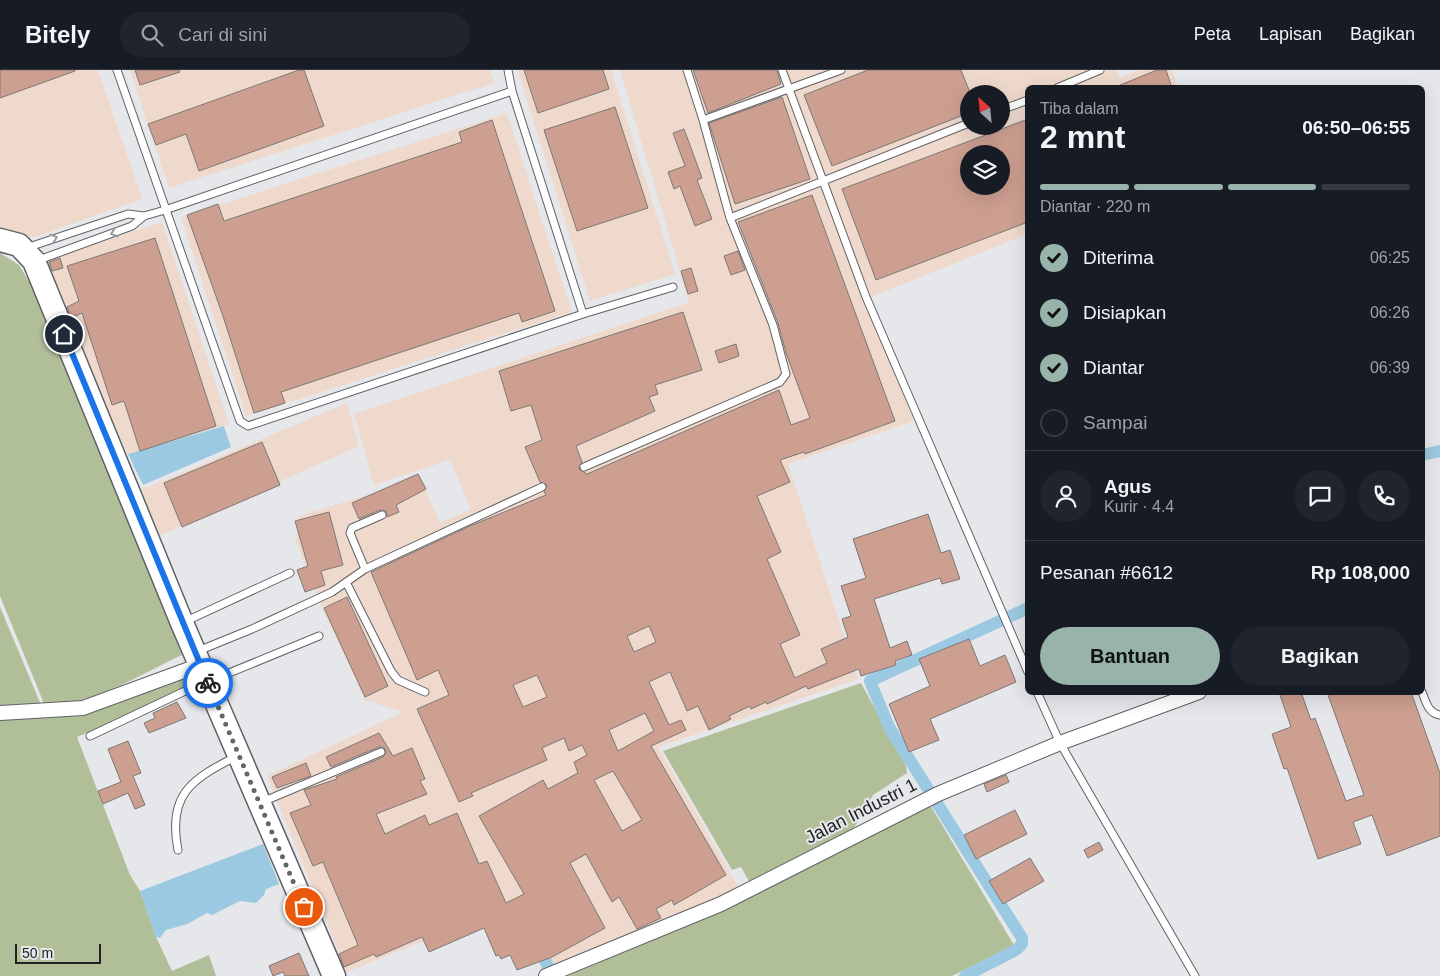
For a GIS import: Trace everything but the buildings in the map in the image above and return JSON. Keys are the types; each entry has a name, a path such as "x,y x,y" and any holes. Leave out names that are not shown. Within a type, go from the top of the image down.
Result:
{"main road":[{"path":"0,240 19,245 29,255 182,623 334,976"}],"street":[{"path":"0,713 83,708 201,667"},
{"name":"Jalan Industri 1","path":"546,976 721,904 934,795 1060,743 1191,695"}],"lane":[{"path":"117,70 240,421 248,426 583,314 673,287"},
{"path":"508,70 512,91 583,314"},
{"path":"584,467 784,379 786,374 773,325 730,218 687,70"},
{"path":"782,70 866,297 1004,622 1025,666"},
{"path":"703,120 841,70"},
{"path":"1064,85 1100,70"},
{"path":"29,255 128,214 144,216 165,210 512,91"},
{"path":"1010,107 1025,101"},
{"path":"730,218 960,127"},
{"path":"29,255 132,226 144,216"},
{"path":"90,736 201,667 252,629 332,592 365,569 542,487"},
{"path":"365,569 350,533 352,528 382,514"},
{"path":"182,623 290,573"},
{"path":"346,582 391,671 398,680 425,692"},
{"path":"201,667 319,636"},
{"path":"1038,695 1060,743 1195,976"},
{"path":"1423,695 1429,708 1434,713 1440,715"},
{"path":"260,803 381,752"},
{"path":"178,850 174,830 181,796 195,779 239,755"}],"shaded area":[{"path":"0,70 98,70 142,199 35,237 0,228"},
{"path":"130,70 490,70 494,83 169,188"},
{"path":"611,70 675,274 590,301 518,71"},
{"path":"620,70 1116,70 1119,78 1141,70 1172,70 1177,85 1025,85 1025,235 864,300 914,421 788,464 858,679 658,747 739,888 542,970 508,907 347,972 267,776 403,712 365,700 324,612 296,542 298,516 421,479 440,523 471,509 450,460 374,485 354,414 689,302"},
{"path":"507,113 572,312 246,416 181,217"},
{"path":"162,222 229,424 128,454 42,261"},
{"path":"347,403 359,446 159,536 141,490"}],"green space":[{"path":"0,253 19,265 36,293 88,415 182,655 99,694 63,704 45,706 0,596"},
{"path":"0,607 44,712 77,709 181,665 189,689 77,737 130,875 140,891 156,937 172,971 209,955 216,976 0,976"},
{"path":"861,683 906,766 907,773 873,795 854,828 750,883 741,867 732,870 663,751"},
{"path":"930,805 1014,945 952,976 567,976 738,904"}],"water":[{"path":"224,426 231,447 143,485 128,454"},
{"path":"263,844 279,884 266,889 264,895 256,903 240,901 212,915 207,913 187,924 166,930 160,938 156,937 140,891"}],"waterway":[{"path":"1425,454 1440,451"},
{"path":"965,976 1016,950 1022,944 1022,938 889,727 870,681 1025,609"},
{"path":"537,944 553,976"}],"way so far":[{"path":"208,683 304,907"}],"route":[{"path":"64,334 208,683"}]}
